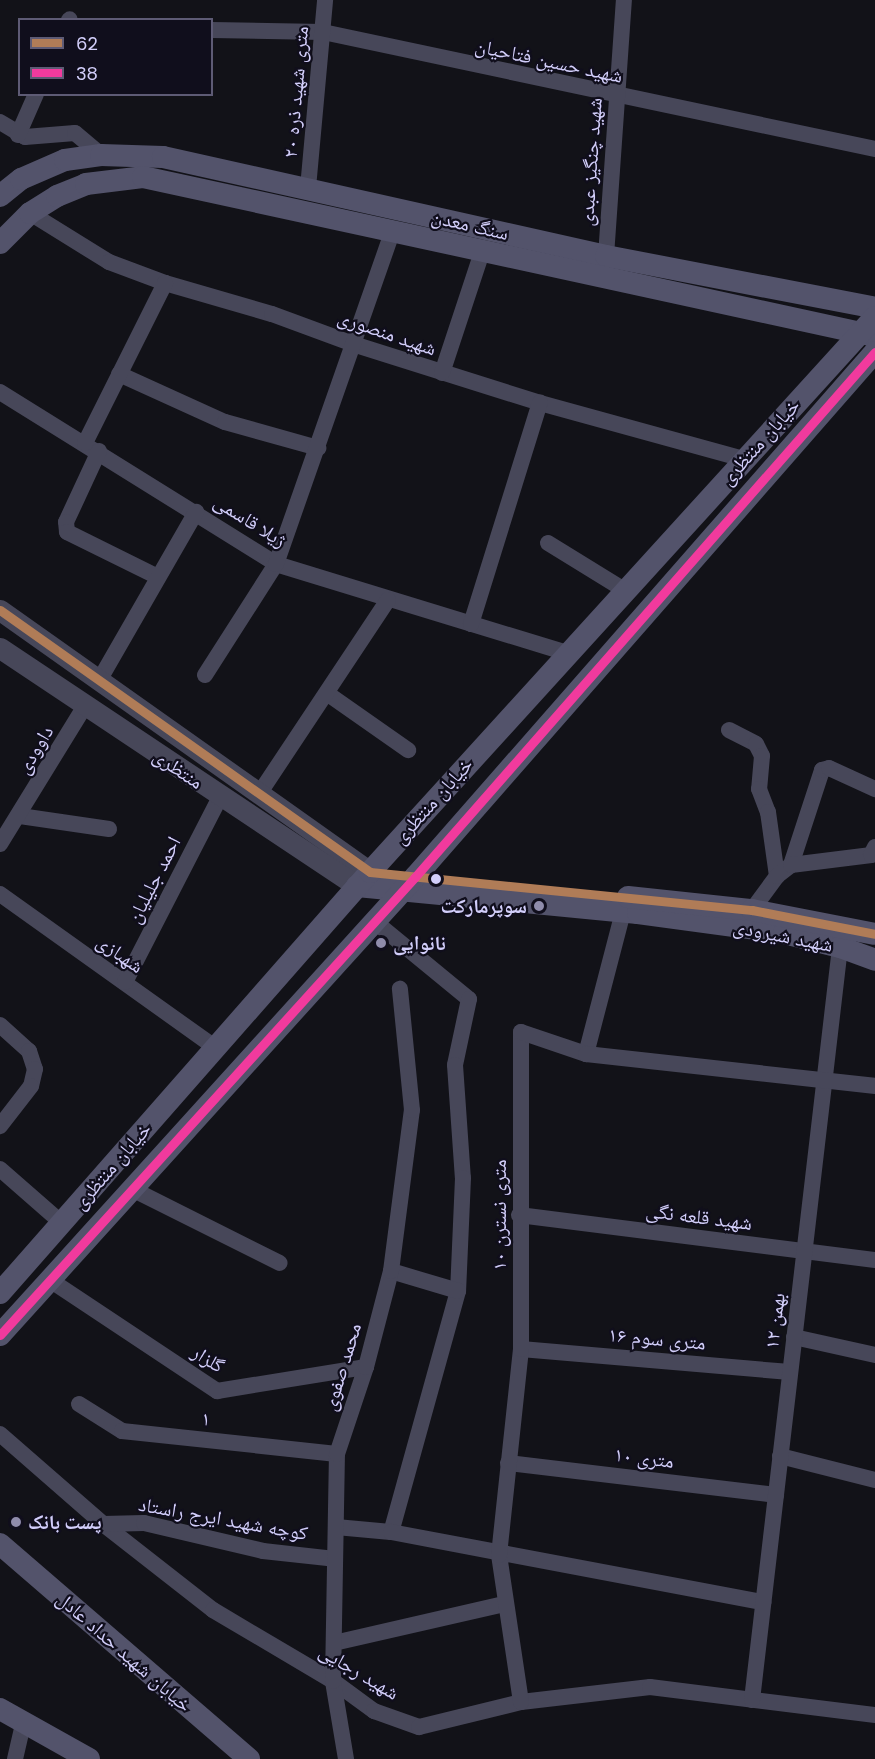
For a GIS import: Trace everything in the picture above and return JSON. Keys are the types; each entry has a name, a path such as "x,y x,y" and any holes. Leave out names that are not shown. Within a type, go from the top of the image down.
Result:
{"main road":[{"name":"سنگ معدن","path":"0,196 21,179 65,160 101,155 163,157 606,256 875,308"},
{"name":"سنگ معدن","path":"30,213 86,184 143,177 392,233 867,334"},
{"path":"0,243 30,213"},
{"name":"خیابان منتظری","path":"0,1293 363,879 570,654 744,459 867,334 875,317"},
{"name":"خیابان منتظری","path":"0,1335 409,883 875,352"},
{"path":"363,879 409,883"},
{"name":"شهید شیرودی","path":"409,883 752,910 875,934"},
{"name":"شهید شیرودی","path":"409,883 784,933 840,947 875,960"},
{"name":"خیابان شهید حداد عادل","path":"0,1544 249,1759"},
{"path":"0,1709 23,1724 89,1759"}],"street":[{"name":"۲۰ متری شهید ذره","path":"308,188 325,0"},
{"name":"شهید چنگیز عبدی","path":"606,256 624,0"},
{"name":"شهید حسین فتاحیان","path":"213,30 323,32 616,97 875,149"},
{"path":"18,135 35,96"},
{"path":"0,122 18,135 75,133 101,155"},
{"name":"شهید منصوری","path":"30,213 109,262 165,283 272,314 353,345 540,403 744,459"},
{"path":"205,675 276,564 392,233"},
{"path":"442,373 482,252"},
{"path":"156,576 67,532 66,522 119,374 165,283"},
{"path":"119,374 225,422 318,448"},
{"name":"ژیلا قاسمی","path":"0,392 92,447 276,564 570,654"},
{"path":"471,624 540,403"},
{"path":"100,679 156,576 196,512"},
{"path":"548,543 626,591"},
{"path":"259,794 328,694 388,600"},
{"name":"منتظری","path":"0,610 259,794 363,879"},
{"name":"منتظری","path":"0,648 220,797 363,879"},
{"path":"328,694 408,750"},
{"name":"داوودی","path":"0,844 20,816 85,706"},
{"path":"729,730 756,744 762,756 759,789 768,812 777,876"},
{"path":"791,865 822,770 829,768 875,789"},
{"name":"احمد جلیلیان","path":"125,982 220,797"},
{"path":"20,816 109,830"},
{"path":"752,910 777,876 791,865 871,855 875,847"},
{"name":"شهبازی","path":"0,894 216,1048"},
{"path":"586,1054 623,912"},
{"path":"374,921 469,999 455,1065 463,1178 458,1292 392,1532"},
{"name":"۱۲ بهمن","path":"752,1700 840,947"},
{"name":"محمد صفوی","path":"346,1759 333,1681 337,1454 366,1367 391,1271 412,1110 400,989"},
{"path":"0,1025 29,1051 35,1069 31,1086 0,1126"},
{"name":"۱۰ متری نسترن","path":"521,1702 504,1604 499,1555 521,1349 519,1215 522,1032 586,1054 875,1086"},
{"path":"0,1169 62,1223"},
{"path":"132,1189 280,1263"},
{"name":"شهید قلعه نگی","path":"519,1215 875,1260"},
{"path":"391,1271 458,1292"},
{"name":"گلزار","path":"50,1280 217,1391 366,1367"},
{"path":"794,1337 875,1355"},
{"name":"۱۶ متری سوم","path":"521,1349 790,1372"},
{"name":"۱","path":"79,1404 122,1431 337,1454"},
{"name":"شهید رجایی","path":"0,1434 103,1524 213,1610 333,1681 374,1711 419,1727 521,1702 650,1687 875,1715"},
{"path":"780,1456 875,1480"},
{"name":"۱۰ متری","path":"508,1463 776,1495"},
{"name":"کوچه شهید ایرج راستاد","path":"103,1524 144,1523 263,1551 335,1559"},
{"path":"336,1527 392,1532 499,1555 763,1602"},
{"path":"333,1642 504,1604"},
{"path":"15,1759 23,1724"}],"transit line":[{"name":"38","path":"0,1335 415,877 875,352"},
{"name":"62","path":"0,610 370,872 752,910 875,934"}],"place":[{"name":"سوپرمارکت","path":"539,906"},
{"name":"نانوایی","path":"381,943"},
{"name":"پست بانک","path":"16,1522"}]}
